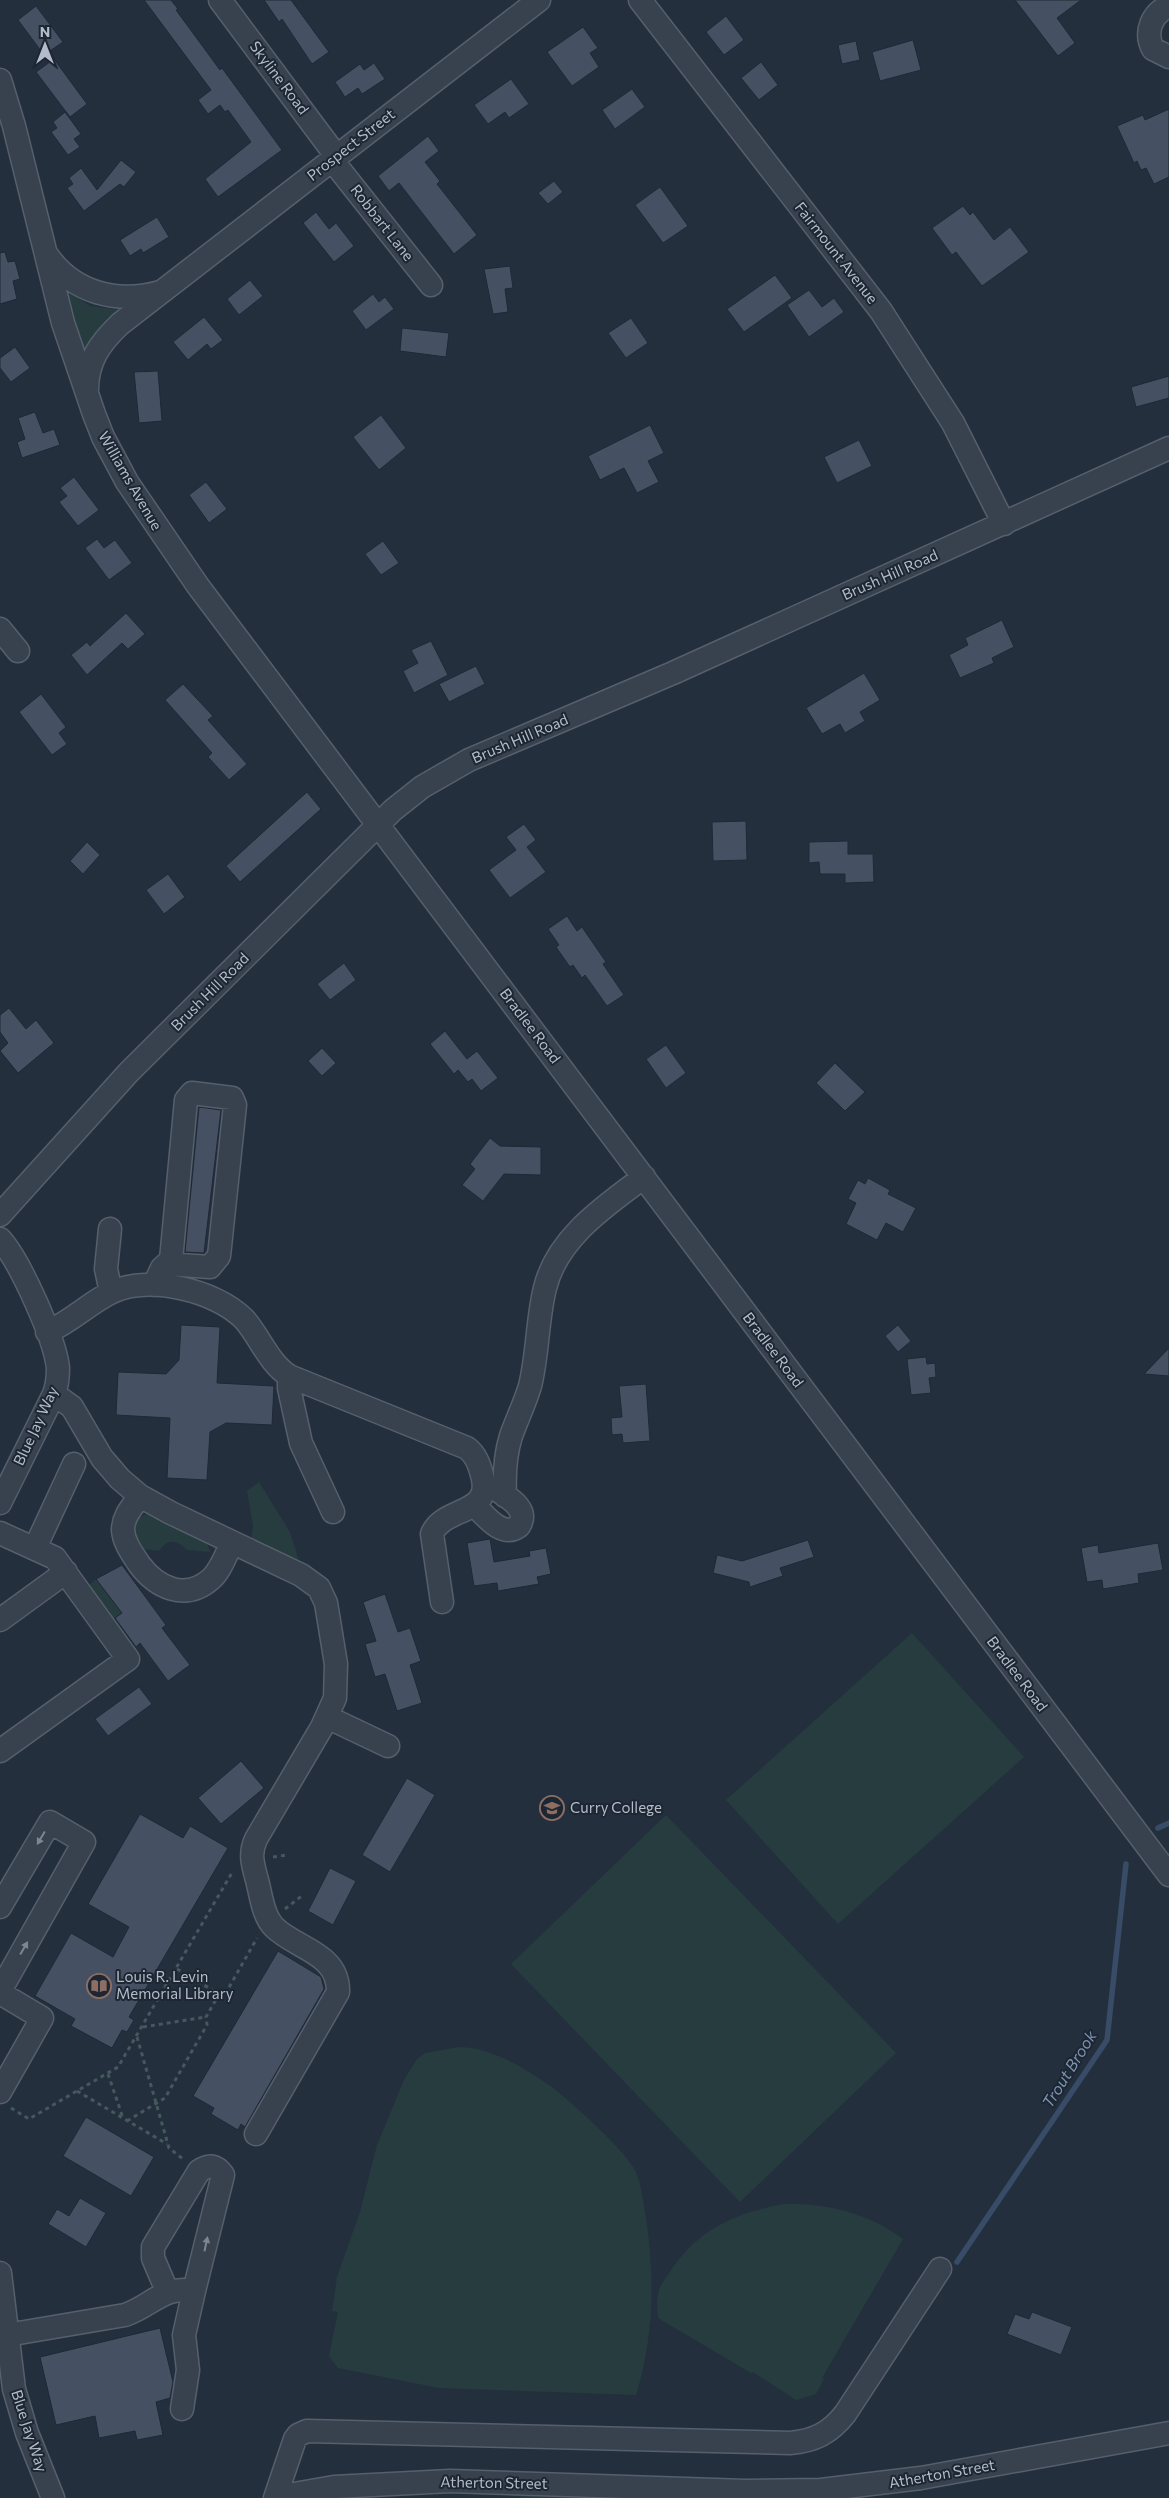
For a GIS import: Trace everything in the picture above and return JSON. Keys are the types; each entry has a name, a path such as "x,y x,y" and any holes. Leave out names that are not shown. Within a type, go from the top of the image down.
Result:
{"street":[{"name":"Skyline Road","path":"220,0 334,158"},
{"name":"Prospect Street","path":"86,395 91,363 102,342 120,324 539,0"},
{"name":"Fairmount Avenue","path":"640,0 881,310 953,423 1004,524"},
{"path":"1169,6 1154,18 1148,33 1153,49 1169,57"},
{"name":"Williams Avenue","path":"0,80 14,126 65,330 86,395 114,459 142,506 178,559 378,824"},
{"name":"Robbart Lane","path":"334,158 432,285"},
{"name":"Prospect Street","path":"43,248 67,278 89,290 112,296 126,297 163,291"},
{"name":"Brush Hill Road","path":"0,1215 129,1072 378,824 400,803 422,787 469,760 673,673 1169,448"},
{"path":"0,629 18,651"},
{"name":"Bradlee Road","path":"378,824 1169,1875"},
{"path":"154,1285 167,1264 171,1260 186,1100 192,1093 232,1098 235,1105 219,1256 210,1267 167,1264"},
{"path":"505,1496 505,1470 508,1445 533,1372 541,1307 552,1267 563,1249 598,1211 644,1177"},
{"path":"110,1229 106,1269 111,1292"},
{"name":"Blue Jay Way","path":"0,1239 22,1276 47,1332 58,1368 54,1394 0,1503"},
{"path":"47,1332 111,1292 129,1286 154,1285 197,1292 224,1304 244,1319 275,1363 289,1376 467,1448 484,1450 508,1445"},
{"path":"289,1376 289,1388 301,1444 333,1512"},
{"path":"54,1394 72,1407 102,1458 120,1479 140,1496 171,1514 301,1575 319,1588 322,1595 332,1636 337,1675 335,1698 327,1717 256,1839 253,1846 252,1861 269,1921 281,1933 325,1960 337,1978 338,1992 256,2134"},
{"path":"442,1602 432,1534 441,1521 474,1505 481,1497 483,1479 476,1458 467,1448"},
{"path":"35,1548 74,1464"},
{"path":"474,1505 501,1529 510,1531 519,1526 523,1517 522,1512 483,1479"},
{"path":"140,1496 126,1517 124,1536 141,1566 161,1585 178,1590 203,1584 216,1572 232,1542"},
{"path":"0,1533 55,1558 128,1659 0,1752"},
{"path":"0,1620 66,1572"},
{"path":"327,1717 388,1746"},
{"path":"0,1907 50,1822 84,1842 0,1992 42,2018 4,2099"},
{"path":"167,2291 152,2252 199,2172 208,2166 214,2166 223,2175 223,2181 212,2211 184,2335 188,2370 182,2409"},
{"path":"288,2497 295,2439 298,2435 308,2431 790,2443 813,2439 828,2432 845,2414 940,2269"},
{"name":"Blue Jay Way","path":"0,2273 12,2376 20,2411 53,2498"},
{"path":"7,2335 125,2315 144,2308 167,2291 183,2289 194,2291"},
{"name":"Atherton Street","path":"288,2497 450,2481 755,2492 822,2490 921,2478 1169,2433"}],"path":[{"path":"4,2099 29,2119 118,2067 237,1865 287,1854"},
{"path":"125,2120 165,2098 207,2025 206,2017 219,1994 227,1991 262,1930 269,1921 303,1895"},
{"path":"177,1969 219,1994"},
{"path":"142,2027 206,2017"},
{"path":"137,2036 168,2148 199,2172"},
{"path":"108,2074 125,2120"},
{"path":"76,2091 167,2144"}],"green space":[{"path":"65,291 91,306 120,310 98,330 85,350"},
{"path":"259,1482 290,1532 300,1564 251,1541 253,1526 247,1491"},
{"path":"151,1513 207,1542 210,1552 187,1550 176,1542 169,1542 159,1551 143,1549 135,1533 135,1523 143,1515"},
{"path":"96,1579 122,1613 113,1619 89,1585"},
{"path":"912,1633 1024,1757 838,1924 726,1800"},
{"path":"666,1815 896,2053 740,2202 511,1964"},
{"path":"459,2047 484,2051 508,2060 552,2087 609,2139 635,2170 641,2188 646,2218 652,2285 646,2351 636,2395 439,2388 338,2368 329,2356 338,2312 332,2311 337,2277 360,2212 377,2145 404,2080 417,2059 425,2053"},
{"path":"784,2204 816,2205 847,2211 876,2222 903,2239 822,2378 824,2379 816,2394 796,2400 753,2372 751,2373 658,2318 657,2307 657,2298 664,2280 680,2257 705,2234 734,2218 767,2207"},
{"path":"520,2496 605,2497 605,2498 519,2498"}],"building":[{"path":"144,0 171,0 178,9 176,10 220,70 222,68 282,150 218,197 205,179 251,142 228,110 225,112 220,105 208,114 198,100 211,90"},
{"path":"264,0 291,0 329,52 312,64 282,19 279,22"},
{"path":"1015,0 1081,0 1057,18 1075,43 1058,56"},
{"path":"36,6 63,42 44,55 18,20"},
{"path":"726,16 744,40 724,55 706,32"},
{"path":"583,27 598,48 590,53 599,67 572,86 547,52"},
{"path":"913,40 921,70 880,81 872,52"},
{"path":"856,41 860,60 842,64 838,45"},
{"path":"54,59 87,104 70,117 36,72"},
{"path":"761,62 778,85 759,100 741,78"},
{"path":"374,63 385,79 362,94 358,88 345,97 335,82 360,64 364,70"},
{"path":"511,79 529,104 509,118 505,112 488,124 474,105"},
{"path":"632,89 645,107 615,129 602,110"},
{"path":"1169,109 1169,177 1154,184 1146,168 1141,170 1137,161 1134,163 1117,126 1143,115 1145,120"},
{"path":"65,112 81,134 74,139 80,147 68,155 51,132 57,128 53,122"},
{"path":"428,136 439,151 425,162 440,181 437,184 477,235 454,254 399,183 389,191 378,176"},
{"path":"121,160 136,172 124,187 120,184 84,211 67,188 73,184 69,178 81,168 97,190"},
{"path":"554,181 563,192 548,204 538,193"},
{"path":"660,187 688,226 663,243 635,205"},
{"path":"963,206 970,215 973,212 994,240 1010,227 1029,252 982,286 956,252 952,255 932,228"},
{"path":"316,212 329,229 336,223 354,246 334,262 303,223"},
{"path":"157,217 169,237 143,253 141,249 130,256 120,240"},
{"path":"5,252 8,262 15,261 20,279 13,281 17,299 0,304 0,253"},
{"path":"510,266 513,288 505,289 508,312 493,314 484,269"},
{"path":"775,275 792,298 744,332 727,309"},
{"path":"250,280 263,296 239,315 227,299"},
{"path":"809,290 822,307 834,298 844,312 809,337 787,305"},
{"path":"373,294 379,302 385,297 394,309 366,330 352,311"},
{"path":"204,317 223,340 211,349 207,344 188,360 173,342"},
{"path":"631,318 648,343 626,358 608,333"},
{"path":"402,328 449,333 446,357 400,351"},
{"path":"15,347 30,368 11,382 0,368 0,358"},
{"path":"158,371 162,421 139,423 134,372"},
{"path":"1169,376 1169,398 1136,407 1131,387"},
{"path":"35,412 43,433 54,429 60,445 22,458 17,442 25,439 18,418"},
{"path":"381,415 406,448 379,470 353,437"},
{"path":"650,425 664,453 648,461 659,482 637,493 624,468 600,480 588,456"},
{"path":"859,440 872,466 837,483 824,457"},
{"path":"74,477 99,510 78,526 59,502 67,496 60,488"},
{"path":"206,482 227,509 209,523 189,495"},
{"path":"97,539 104,548 115,540 132,563 109,580 85,548"},
{"path":"383,541 399,563 381,575 365,554"},
{"path":"126,613 145,634 128,649 122,643 87,675 71,655 87,642 90,646"},
{"path":"1002,620 1014,647 992,658 994,663 960,678 949,655 968,645 965,638"},
{"path":"431,641 448,675 414,693 403,671 418,663 411,650"},
{"path":"476,666 485,684 449,702 439,684"},
{"path":"864,673 880,700 860,712 865,721 845,733 840,724 822,734 806,708"},
{"path":"183,684 213,716 208,720 247,764 229,780 208,757 212,753 165,700"},
{"path":"41,694 66,727 59,733 67,744 52,755 19,712"},
{"path":"307,792 321,809 240,882 226,866"},
{"path":"746,821 747,860 713,861 712,822"},
{"path":"524,824 536,840 527,847 546,872 510,898 489,870 516,850 506,837"},
{"path":"848,841 848,854 873,854 874,882 845,883 845,874 820,874 819,862 809,863 809,842"},
{"path":"87,842 100,855 83,874 70,861"},
{"path":"168,874 185,897 164,914 146,890"},
{"path":"567,916 577,931 582,927 606,962 603,964 624,995 607,1006 585,975 582,978 573,965 570,967 556,947 559,945 548,929"},
{"path":"344,963 356,980 330,1000 317,984"},
{"path":"9,1008 26,1029 36,1020 54,1043 18,1073 0,1051 8,1043 0,1032 0,1015"},
{"path":"445,1031 467,1059 477,1051 498,1078 481,1091 472,1079 468,1082 458,1070 454,1074 430,1044"},
{"path":"666,1045 686,1073 666,1088 646,1059"},
{"path":"322,1048 336,1063 322,1076 308,1061"},
{"path":"835,1063 865,1092 845,1111 816,1083"},
{"path":"199,1107 221,1110 204,1253 185,1252"},
{"path":"490,1138 500,1146 541,1147 541,1175 504,1174 483,1201 462,1185 475,1169 470,1164"},
{"path":"868,1178 890,1190 888,1194 916,1208 903,1232 886,1223 877,1240 846,1224 856,1203 848,1199 858,1180 865,1184"},
{"path":"181,1325 220,1327 217,1383 274,1386 272,1425 226,1423 210,1432 207,1480 167,1478 170,1418 116,1415 118,1372 166,1374 179,1360"},
{"path":"898,1325 911,1341 898,1352 885,1336"},
{"path":"1169,1348 1169,1376 1144,1374"},
{"path":"926,1357 927,1364 935,1363 936,1377 929,1378 931,1393 911,1395 907,1359"},
{"path":"646,1384 650,1441 623,1443 622,1434 612,1435 611,1418 622,1417 619,1386"},
{"path":"490,1539 494,1562 530,1556 529,1551 546,1548 551,1574 537,1577 539,1584 498,1591 497,1583 474,1586 467,1543"},
{"path":"808,1540 814,1557 780,1568 783,1576 750,1587 749,1582 713,1573 717,1555 742,1561"},
{"path":"1158,1543 1163,1570 1138,1574 1139,1583 1103,1589 1102,1580 1087,1582 1081,1548 1098,1545 1099,1553"},
{"path":"122,1565 166,1625 162,1628 190,1665 168,1681 140,1643 136,1647 115,1618 122,1613 96,1579"},
{"path":"385,1594 398,1632 410,1628 421,1661 410,1665 422,1703 397,1711 385,1674 375,1677 365,1644 376,1641 363,1602"},
{"path":"139,1687 152,1704 108,1736 95,1719"},
{"path":"241,1761 264,1788 221,1824 198,1798"},
{"path":"407,1778 435,1795 390,1872 362,1855"},
{"path":"140,1814 183,1838 190,1826 228,1848 129,2017 134,2020 127,2032 122,2030 112,2048 71,2026 75,2019 35,1996 71,1933 113,1957 129,1927 88,1904"},
{"path":"330,1868 356,1881 333,1925 308,1911"},
{"path":"278,1951 321,1977 324,1989 245,2127 241,2124 238,2130 211,2114 214,2108 193,2096"},
{"path":"86,2117 154,2157 131,2196 63,2156"},
{"path":"80,2198 106,2213 86,2247 48,2224 57,2209 69,2216"},
{"path":"1032,2312 1072,2327 1061,2355 1007,2334 1015,2314 1029,2319"},
{"path":"160,2328 173,2382 170,2398 156,2402 163,2435 137,2440 135,2431 99,2438 95,2416 56,2425 40,2357"}],"waterway":[{"name":"Trout Brook","path":"1158,1828 1169,1823"},
{"name":"Trout Brook","path":"957,2262 1107,2040 1126,1864"}],"place":[{"name":"Curry College","path":"552,1808"},
{"name":"Louis R. Levin Memorial Library","path":"99,1986"}]}
